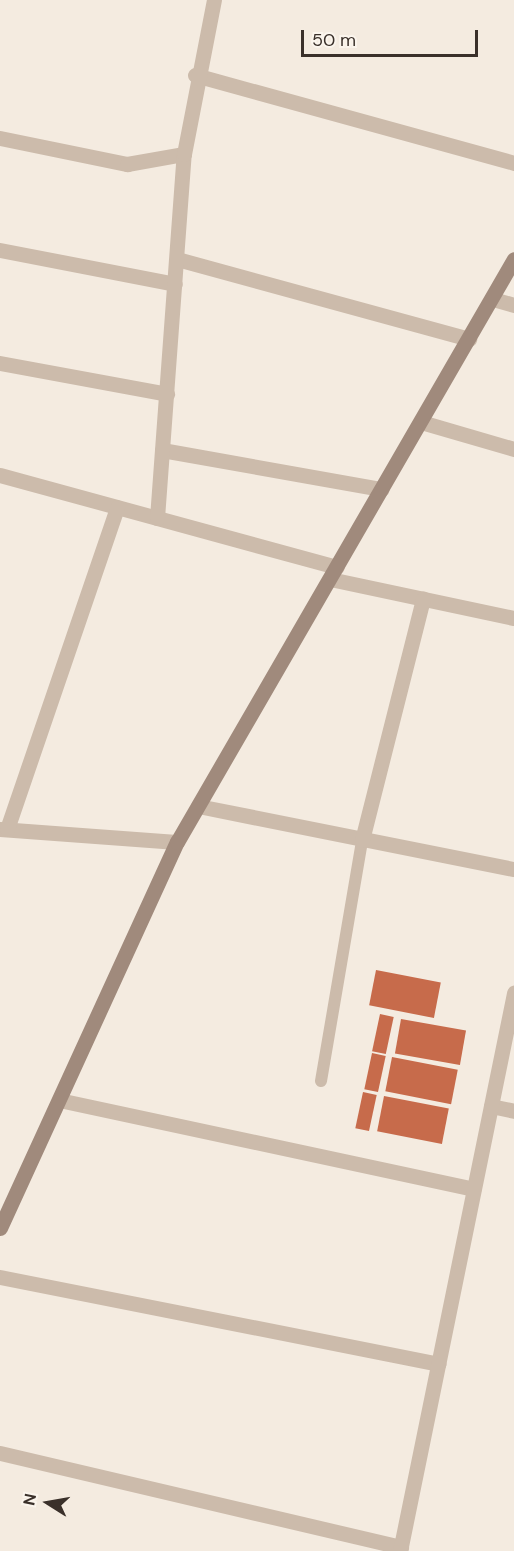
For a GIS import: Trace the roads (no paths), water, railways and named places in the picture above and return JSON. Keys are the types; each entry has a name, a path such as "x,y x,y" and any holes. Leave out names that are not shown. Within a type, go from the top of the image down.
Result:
{"street":[{"path":"157,518 184,154 195,75 214,0"},
{"path":"195,75 514,163"},
{"path":"0,138 127,165 184,154"},
{"path":"0,250 175,284"},
{"path":"177,259 469,339"},
{"path":"0,1228 177,842 493,299 514,259"},
{"path":"493,299 514,305"},
{"path":"0,363 166,394"},
{"path":"421,422 514,449"},
{"path":"162,450 382,489"},
{"path":"0,475 157,518 423,599 514,618"},
{"path":"117,507 3,829 177,842"},
{"path":"362,840 423,599"},
{"path":"198,806 514,869"},
{"path":"0,1453 400,1549 514,993"},
{"path":"59,1100 474,1189"},
{"path":"491,1106 514,1111"},
{"path":"0,1277 438,1364"}],"lane":[{"path":"321,1081 362,840"}]}
